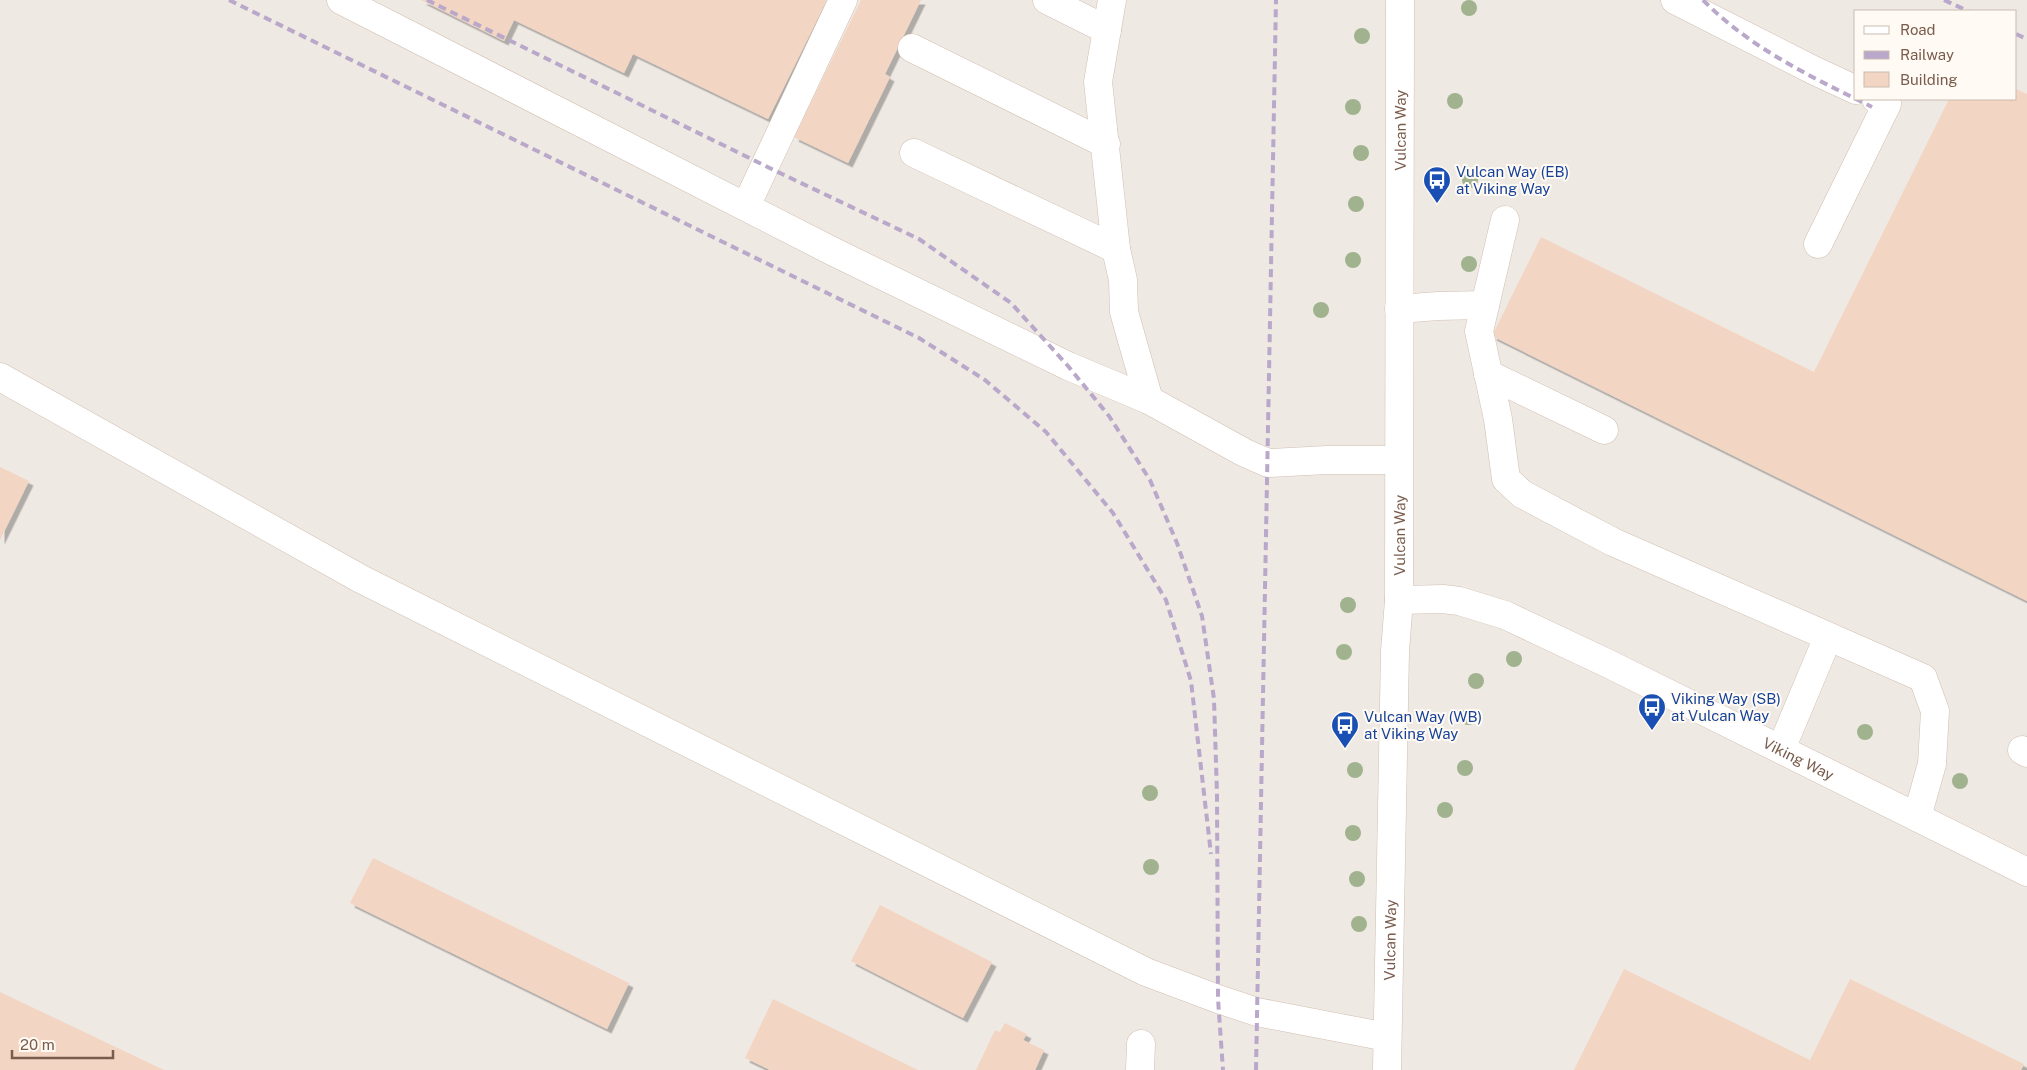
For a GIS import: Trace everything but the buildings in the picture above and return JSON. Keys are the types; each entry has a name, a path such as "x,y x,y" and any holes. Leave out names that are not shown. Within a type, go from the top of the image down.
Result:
{"street":[{"path":"342,0 746,206 1068,366 1150,400 1246,453 1268,463 1327,460 1398,460"},
{"path":"746,206 843,0"},
{"path":"1047,0 1107,30"},
{"path":"1112,0 1098,82 1116,249 1123,280 1124,312 1150,400"},
{"name":"Vulcan Way","path":"1386,1070 1395,651 1399,600 1400,0"},
{"path":"1675,0 1854,89"},
{"path":"912,48 1106,144"},
{"path":"1818,244 1887,104 1878,100"},
{"path":"914,153 1116,249"},
{"path":"1505,220 1479,331 1498,419 1506,479 1522,494 1613,542 1923,678 1935,711 1932,764 1917,817"},
{"path":"1399,309 1438,306 1485,306"},
{"path":"1488,374 1604,430"},
{"path":"0,377 361,579 1146,972 1257,1012 1387,1037"},
{"name":"Viking Way","path":"1399,600 1459,601 1505,615 1781,749 2027,872"},
{"path":"1781,749 1828,637"}],"shaded area":[{"path":"0,0 2027,0 2027,1070 0,1070"}],"railway":[{"path":"229,0 919,338 985,380 1046,432 1113,513 1166,600 1191,681 1211,854"},
{"path":"427,0 919,239 1011,303 1068,366 1109,416 1150,480 1177,543 1202,616 1214,699 1217,795 1218,999 1223,1070"},
{"path":"1256,1070 1276,0"},
{"path":"1703,0 1741,33 1783,61 1854,98"},
{"path":"1944,0 1966,10"},
{"path":"2017,34 2027,39"},
{"path":"1858,100 1872,107"}],"place":[{"name":"Vulcan Way (EB) at Viking Way","path":"1437,204"},
{"name":"Viking Way (SB) at Vulcan Way","path":"1652,731"},
{"name":"Vulcan Way (WB) at Viking Way","path":"1345,749"}]}
